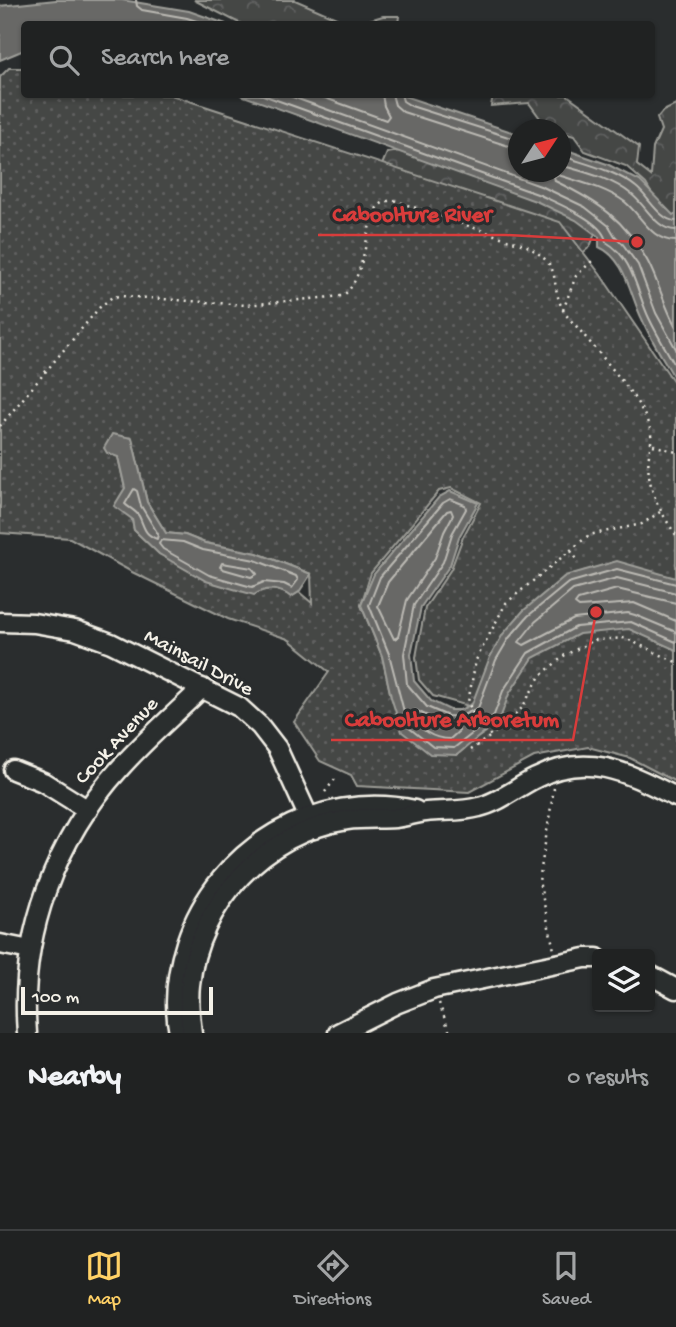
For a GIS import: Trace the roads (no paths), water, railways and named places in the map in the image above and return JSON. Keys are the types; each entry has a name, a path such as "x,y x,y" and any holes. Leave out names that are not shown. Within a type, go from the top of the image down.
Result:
{"street":[{"name":"Mainsail Drive","path":"0,622 34,623 75,630 111,643 239,707 260,726 277,748 311,823"},
{"name":"Cook Avenue","path":"27,1033 26,998 30,950 42,900 62,854 88,810 121,767 202,688"},
{"path":"179,1033 177,990 181,960 192,927 205,900 222,877 244,854 273,834 311,823 398,818 425,812 479,807 499,800 551,771 588,765 628,773 676,796"},
{"path":"13,770 43,782 88,810"},
{"path":"192,1033 190,985 201,939 210,918 240,877 263,856 311,823"},
{"path":"0,944 30,950"},
{"path":"346,1031 398,1003 434,989 592,958"},
{"path":"655,978 676,989"}],"water":[{"path":"56,0 122,0 189,11 217,21 21,21 21,51 0,60 0,6"},
{"path":"249,98 410,98 508,131 508,182 571,182 571,151 607,164 640,181 673,215 676,213 676,381 646,327 621,269 608,253 599,247 599,237 576,220 538,202"},
{"path":"112,434 132,438 147,502 166,533 185,535 205,543 257,553 311,574 299,592 291,597 273,590 254,595 206,581 159,554 134,530 132,519 114,506 125,488 118,457 107,453 104,448"},
{"path":"450,491 478,503 459,537 450,565 421,607 411,654 414,681 431,701 450,710 460,710 472,704 490,657 503,634 523,611 565,576 617,561 676,578 676,650 629,629 579,634 533,658 509,694 500,719 457,755 430,754 402,732 382,656 361,605 374,574 439,497"}],"place":[{"name":"Caboolture River","path":"637,242"},
{"name":"Caboolture Arboretum","path":"596,612"}]}
